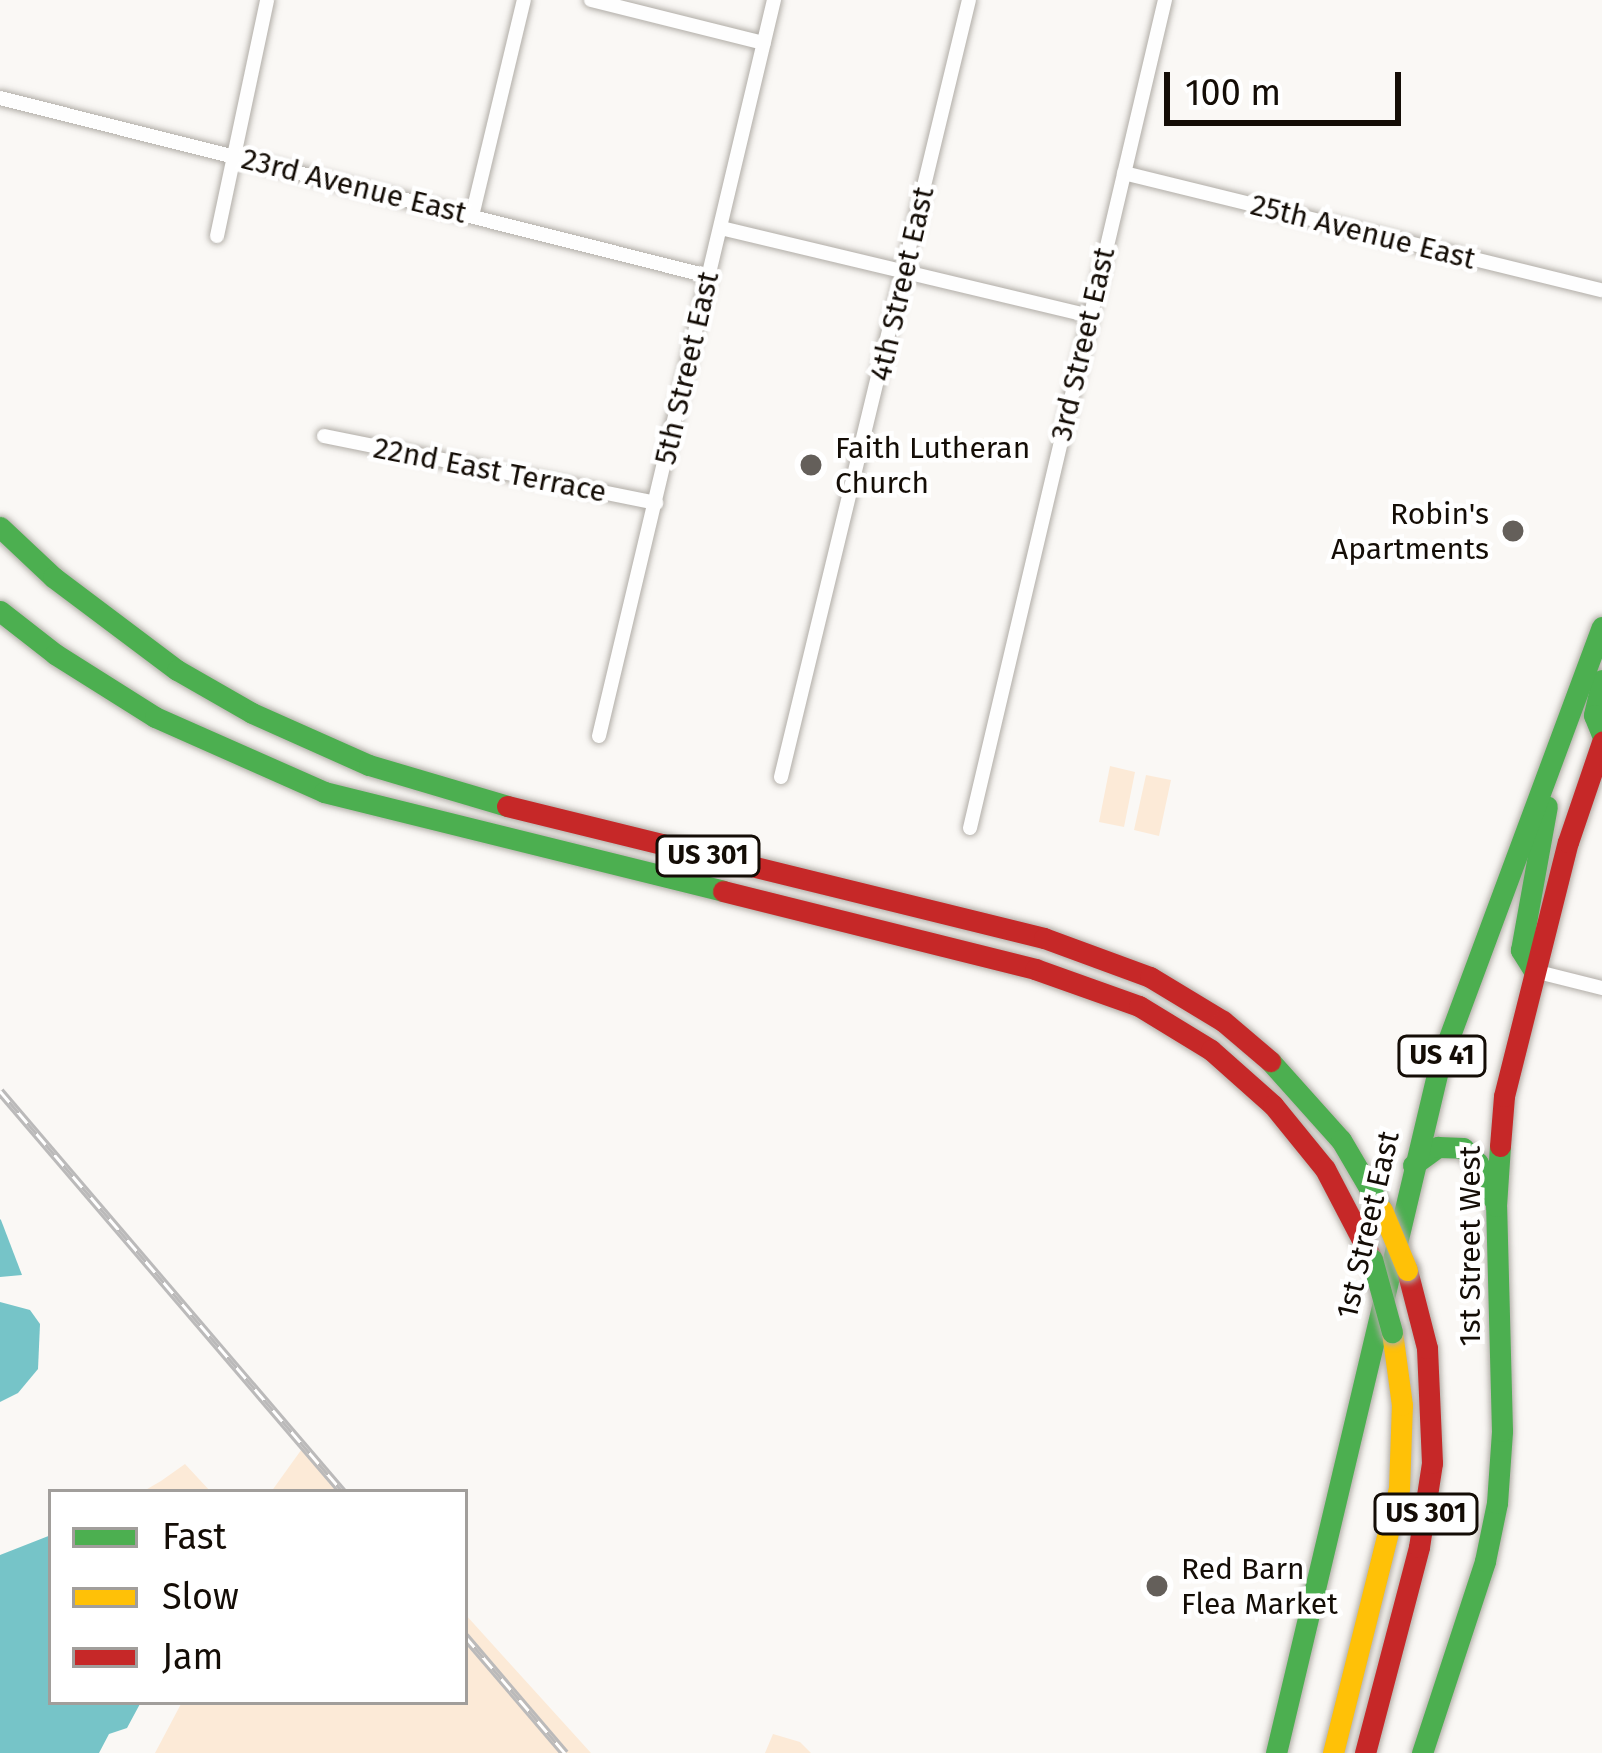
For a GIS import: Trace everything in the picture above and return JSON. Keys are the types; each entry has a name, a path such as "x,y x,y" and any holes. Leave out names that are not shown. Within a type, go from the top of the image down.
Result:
{"main road":[{"name":"1st Street West","path":"0,527 53,578 177,670 350,758 448,791 1044,938 1150,977 1223,1021 1288,1076 1341,1140 1382,1210 1407,1270 1430,1378 1432,1463 1416,1561 1365,1753"},
{"name":"US 301","path":"0,611 55,654 155,717 324,791 1035,969 1139,1006 1211,1050 1273,1105 1325,1169 1372,1259 1392,1332 1402,1405 1399,1489 1333,1753"},
{"name":"1st Street East","path":"1276,1753 1413,1165 1468,977 1569,727 1602,627"},
{"name":"1st Street West","path":"1422,1753 1485,1561 1497,1502 1502,1431 1496,1205 1502,1108 1568,842 1602,738 1594,715 1602,680"},
{"path":"1534,971 1521,950 1550,776 1574,745 1602,738"},
{"path":"1413,1165 1438,1147 1463,1148 1478,1163 1496,1205"}],"street":[{"path":"217,236 267,0"},
{"path":"472,216 524,0"},
{"path":"591,0 764,43"},
{"name":"5th Street East","path":"599,736 774,0"},
{"name":"4th Street East","path":"782,777 969,0"},
{"name":"3rd Street East","path":"970,828 1165,0"},
{"name":"23rd Avenue East","path":"0,98 708,277"},
{"name":"25th Avenue East","path":"1124,173 1602,290"},
{"path":"721,228 1089,316"},
{"name":"22nd East Terrace","path":"324,436 656,503"},
{"path":"1534,971 1602,988"}],"shaded area":[{"path":"1110,766 1135,772 1124,827 1099,822"},
{"path":"1146,775 1171,780 1159,836 1134,830"},
{"path":"304,1446 345,1489 273,1489"},
{"path":"185,1464 208,1489 147,1489"},
{"path":"468,1617 591,1753 155,1753 180,1705 468,1705"},
{"path":"773,1734 800,1742 811,1753 765,1753"}],"water":[{"path":"1,1220 22,1275 0,1277"},
{"path":"0,1302 30,1310 40,1324 38,1369 18,1393 0,1402"},
{"path":"48,1536 48,1705 139,1705 127,1728 109,1734 99,1753 0,1753 0,1555"}],"railway":[{"path":"0,1091 340,1489"},
{"path":"468,1640 565,1753"}],"traffic: fast":[{"path":"0,527 53,577 177,670 252,713 369,765 507,806"},
{"path":"0,611 55,654 155,717 324,792 723,891"},
{"path":"1276,1753 1440,1062 1602,627"},
{"path":"1602,680 1594,715 1602,735"},
{"path":"1534,971 1521,950 1547,806"},
{"path":"1270,1061 1341,1140 1382,1210"},
{"path":"1422,1753 1485,1561 1497,1503 1502,1431 1496,1206 1500,1146"},
{"path":"1413,1165 1438,1147 1463,1148 1478,1163 1493,1199"},
{"path":"1372,1259 1392,1332"}],"traffic: slow":[{"path":"1382,1210 1407,1270"},
{"path":"1333,1753 1399,1489 1402,1405 1392,1332"}],"traffic: jam":[{"path":"1500,1146 1504,1096 1568,842 1602,742"},
{"path":"507,806 1044,938 1150,977 1223,1021 1270,1061"},
{"path":"723,891 1035,969 1139,1006 1211,1050 1273,1105 1325,1169 1372,1259"},
{"path":"1365,1753 1419,1547 1432,1463 1427,1348 1407,1270"}],"place":[{"name":"Faith Lutheran Church","path":"811,465"},
{"name":"Robin's Apartments","path":"1513,531"},
{"name":"Red Barn Flea Market","path":"1157,1586"}]}
